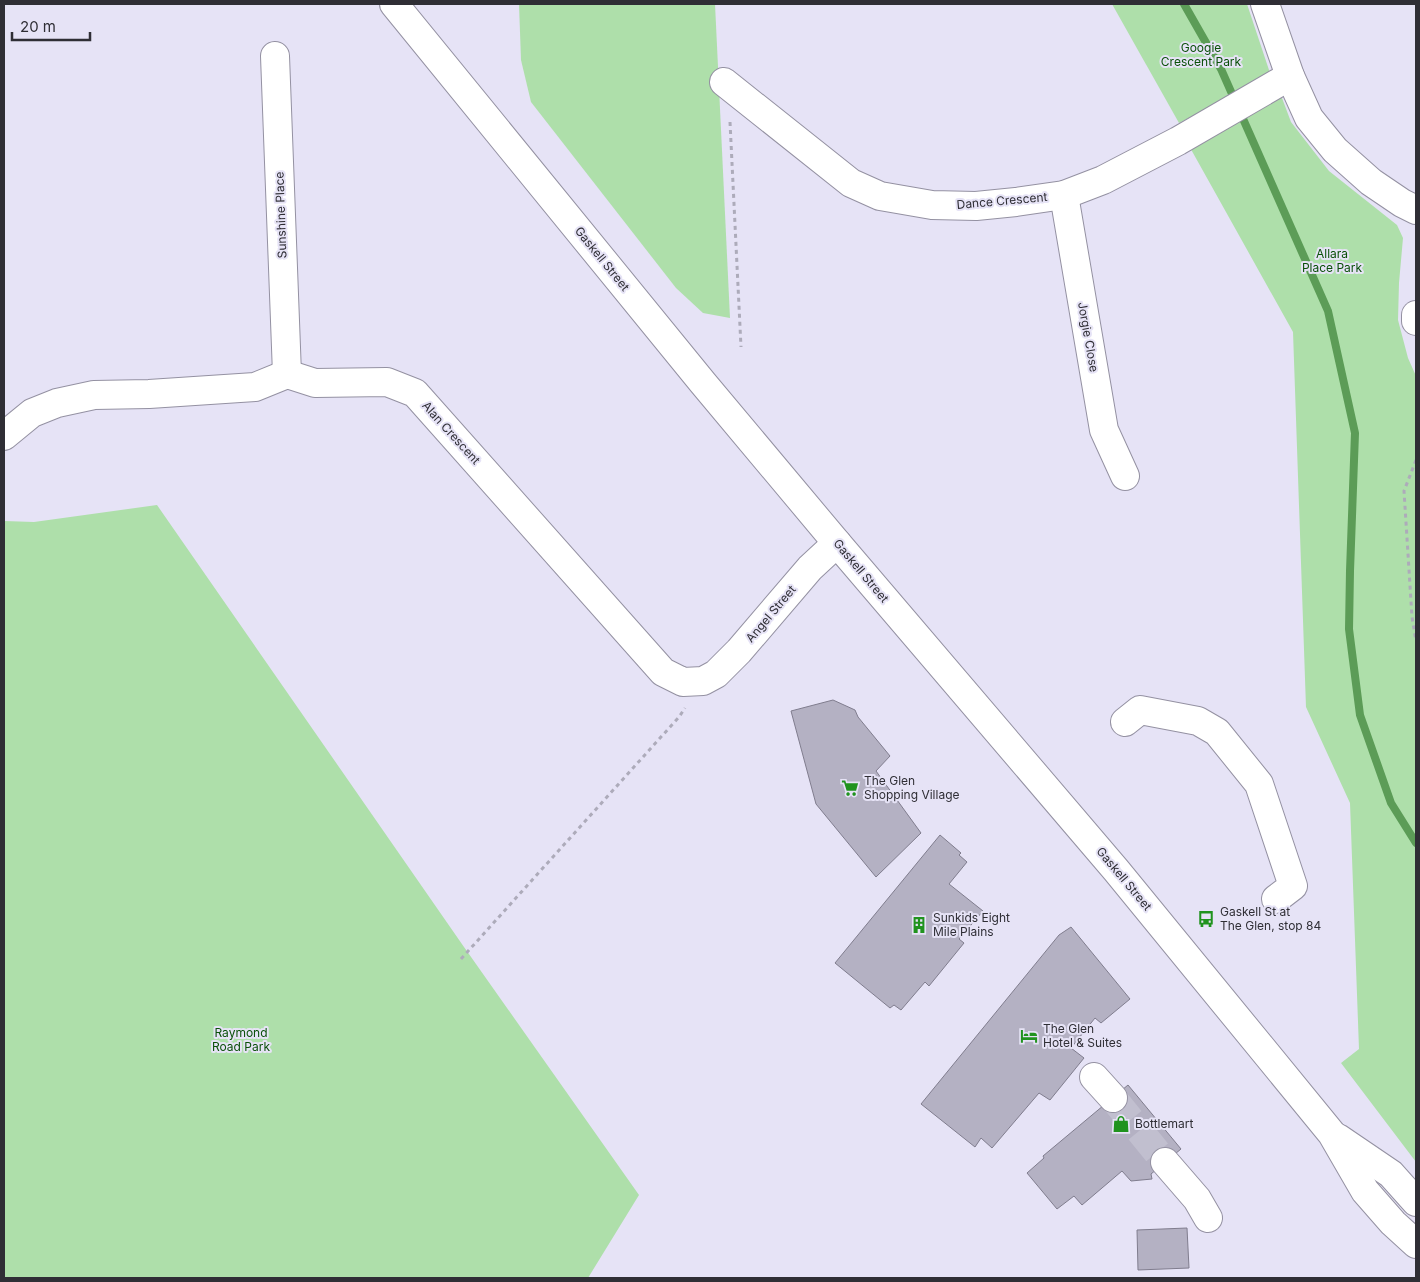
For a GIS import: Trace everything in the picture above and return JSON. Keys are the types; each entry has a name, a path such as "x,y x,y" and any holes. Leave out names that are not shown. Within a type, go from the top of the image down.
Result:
{"street":[{"name":"Gaskell Street","path":"394,4 703,383 1116,870 1332,1134 1365,1191 1393,1223 1416,1244"},
{"path":"1265,4 1290,76 1309,118 1335,150 1371,182 1416,210"},
{"name":"Sunshine Place","path":"274,56 287,374"},
{"name":"Dance Crescent","path":"724,82 851,183 880,196 932,205 976,206 1064,195 1103,180 1178,141 1290,76"},
{"name":"Jorgie Close","path":"1064,195 1104,430 1125,476"},
{"path":"1416,315 1416,321"},
{"path":"4,436 32,413 57,403 94,395 149,394 255,387 287,374"},
{"name":"Alan Crescent","path":"287,374 315,384 387,382 415,393 663,672 683,682 703,681"},
{"name":"Angel Street","path":"703,681 716,674 739,651 810,568 837,543"},
{"path":"1125,722 1140,710 1198,721 1216,732 1260,784 1293,886 1276,899"},
{"path":"1094,1077 1113,1098"},
{"name":"Gaskell Street","path":"1332,1134 1392,1174 1416,1202"},
{"path":"1166,1162 1197,1199 1208,1218"}],"path":[{"path":"724,82 730,121 741,347"},
{"path":"1416,460 1404,491 1412,617 1416,641"},
{"path":"461,959 679,717 703,681"}],"green space":[{"path":"519,4 715,4 730,318 703,313 676,288 531,102 521,60"},
{"name":"Googie Crescent Park","path":"1112,4 1247,4 1271,76 1179,123"},
{"name":"Allara Place Park","path":"1279,90 1291,122 1329,171 1397,225 1403,238 1398,320 1408,358 1416,376 1416,1162 1341,1063 1359,1049 1350,803 1306,707 1293,332 1188,144"},
{"name":"Raymond Road Park","path":"157,505 639,1195 588,1278 4,1278 4,521 34,522"}],"building":[{"name":"The Glen Shopping Village","path":"833,700 855,710 858,717 890,756 876,771 921,833 876,877 816,804 791,711"},
{"name":"Sunkids Eight Mile Plains","path":"940,835 961,853 959,855 967,862 949,884 983,911 959,939 964,943 929,986 925,982 901,1010 894,1005 890,1008 835,963"},
{"name":"The Glen Hotel & Suites","path":"1071,927 1130,999 1101,1023 1095,1018 1071,1048 1084,1058 1050,1100 1039,1093 992,1148 981,1138 975,1147 921,1104 1059,935"},
{"name":"Bottlemart","path":"1128,1085 1181,1149 1151,1174 1152,1179 1131,1181 1122,1171 1082,1205 1074,1196 1057,1209 1027,1173 1044,1158 1043,1156"},
{"path":"1187,1228 1189,1268 1138,1270 1137,1230"}],"waterway":[{"path":"1184,4 1221,69 1328,311 1355,433 1349,629 1360,715 1391,803 1416,843"}],"tunnel":[{"path":"1113,1098 1165,1162"}],"place":[{"name":"The Glen Shopping Village","path":"850,788"},
{"name":"Gaskell St at The Glen, stop 84","path":"1206,919"},
{"name":"Sunkids Eight Mile Plains","path":"919,925"},
{"name":"The Glen Hotel & Suites","path":"1029,1036"},
{"name":"Bottlemart","path":"1121,1124"}]}
